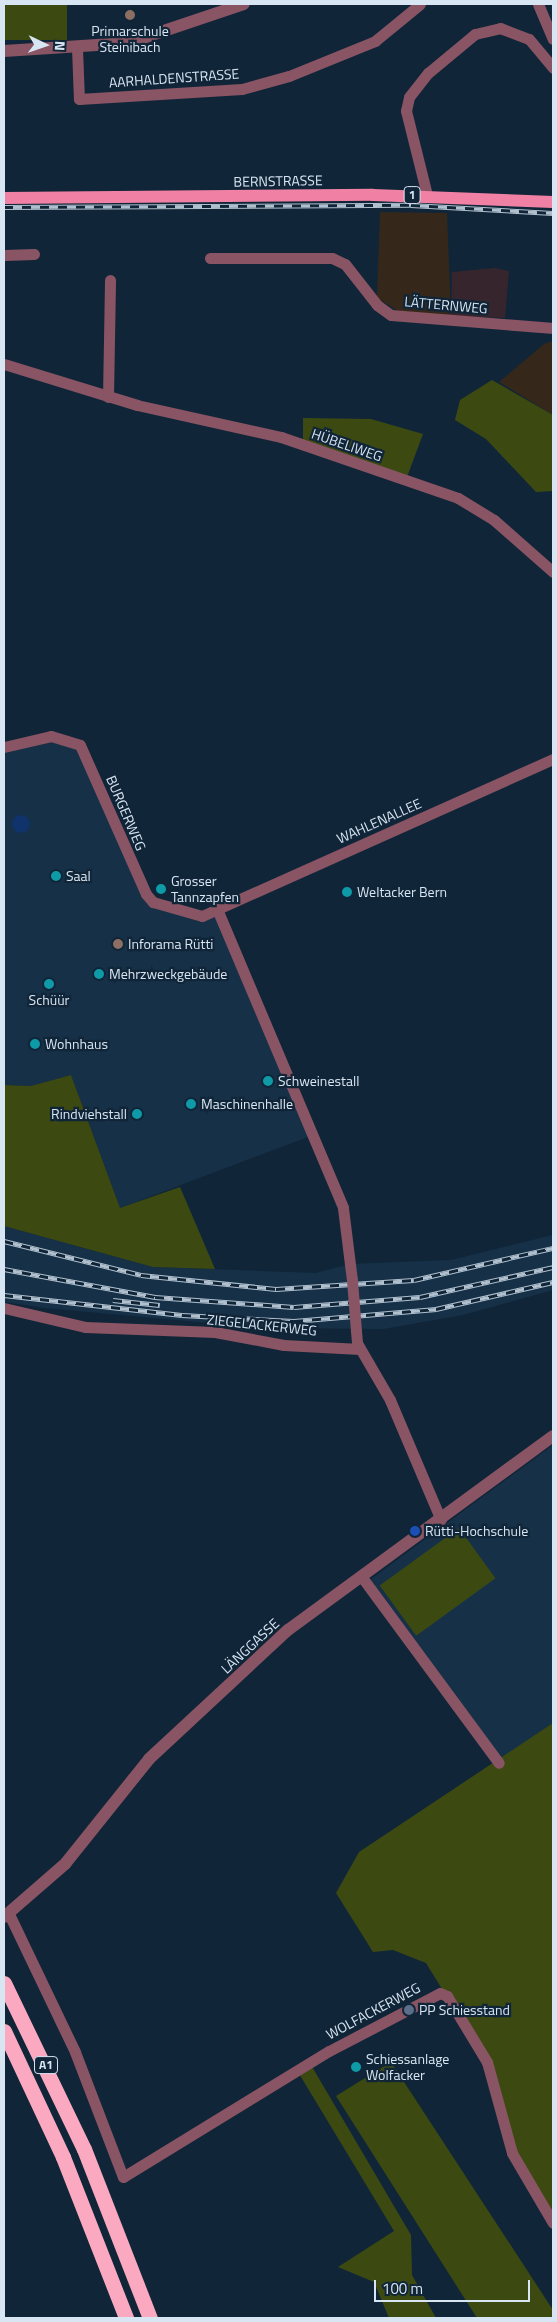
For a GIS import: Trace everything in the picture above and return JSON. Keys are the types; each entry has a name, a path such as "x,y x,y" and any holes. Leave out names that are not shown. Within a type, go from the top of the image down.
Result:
{"highway":[{"name":"A1","path":"4,1983 84,2149 150,2318"},
{"name":"A1","path":"4,2031 63,2157 126,2318"}],"main road":[{"name":"BERNSTRASSE","path":"4,198 427,195 553,202"}],"street":[{"path":"4,50 77,48 154,37 244,4"},
{"name":"AARHALDENSTRASSE","path":"77,48 78,99 227,91 272,81 375,41 420,4"},
{"path":"538,4 553,39"},
{"path":"427,195 406,111 409,98 428,73 475,34 500,28 529,39 553,68"},
{"path":"4,255 34,254"},
{"name":"LÄTTERNWEG","path":"210,258 332,258 345,264 377,305 391,315 553,328"},
{"path":"108,397 110,280"},
{"name":"HÜBELIWEG","path":"4,364 108,397 281,437 458,498 494,520 553,572"},
{"name":"BURGERWEG","path":"4,747 44,737 77,742 150,899 194,915 217,910"},
{"name":"WAHLENALLEE","path":"217,910 553,759"},
{"path":"217,910 343,1208 356,1331 360,1349 390,1400 441,1520"},
{"name":"ZIEGELACKERWEG","path":"4,1308 85,1327 215,1332 284,1345 360,1349"},
{"name":"LÄNGGASSE","path":"6,1915 65,1864 149,1759 301,1619 441,1520 553,1436"},
{"path":"361,1576 499,1763"},
{"name":"WOLFACKERWEG","path":"6,1915 68,2036 123,2177 329,2051 440,1993 447,1996 487,2062 512,2153 553,2223"}],"shaded area":[{"path":"380,212 447,213 451,316 398,311 377,298"},
{"path":"495,268 509,271 505,318 451,316 452,272"},
{"path":"553,341 553,415 499,382 544,344"},
{"name":"Inforama Rütti","path":"72,740 146,894 189,914 217,909 313,1135 120,1208 71,1075 31,1086 4,1085 4,747 21,741"},
{"path":"4,1226 153,1267 316,1273 350,1264 451,1260 553,1235 553,1290 463,1315 383,1329 265,1328 45,1308 4,1302"},
{"path":"553,1445 553,1723 497,1764 365,1588 371,1579"}],"green space":[{"path":"4,4 67,4 67,40 4,40"},
{"path":"492,380 553,415 553,491 536,492 486,439 455,420 460,400"},
{"path":"303,418 371,419 423,434 407,477 303,442"},
{"path":"71,1075 120,1208 180,1187 215,1269 153,1267 4,1226 4,1085 31,1086"},
{"path":"459,1528 495,1578 416,1636 380,1586"},
{"path":"553,1723 553,2223 512,2153 487,2062 426,1963 393,1950 373,1952 336,1893 359,1852"},
{"path":"391,2062 553,2310 553,2318 477,2318 336,2096"},
{"path":"311,2065 411,2235 412,2275 436,2318 389,2318 374,2282 338,2267 394,2231 298,2072"}],"water":[{"path":"21,815 27,818 30,824 27,830 21,833 15,830 12,824 15,818"}],"railway":[{"path":"4,207 411,205 553,213"},
{"path":"4,1241 141,1275 276,1289 414,1280 553,1248"},
{"path":"4,1269 155,1297 294,1307 420,1297 553,1267"},
{"path":"4,1295 182,1315 294,1321 436,1309 553,1282"},
{"path":"113,1300 160,1305"}],"place":[{"name":"Primarschule Steinibach","path":"130,15"},
{"name":"Saal","path":"56,876"},
{"name":"Grosser Tannzapfen","path":"161,889"},
{"name":"Weltacker Bern","path":"347,892"},
{"name":"Inforama Rütti","path":"118,944"},
{"name":"Mehrzweckgebäude","path":"99,974"},
{"name":"Schüür","path":"49,984"},
{"name":"Wohnhaus","path":"35,1044"},
{"name":"Schweinestall","path":"268,1081"},
{"name":"Maschinenhalle","path":"191,1104"},
{"name":"Rindviehstall","path":"137,1114"},
{"name":"Rütti-Hochschule","path":"415,1531"},
{"name":"PP Schiesstand","path":"409,2010"},
{"name":"Schiessanlage Wolfacker","path":"356,2067"}]}
